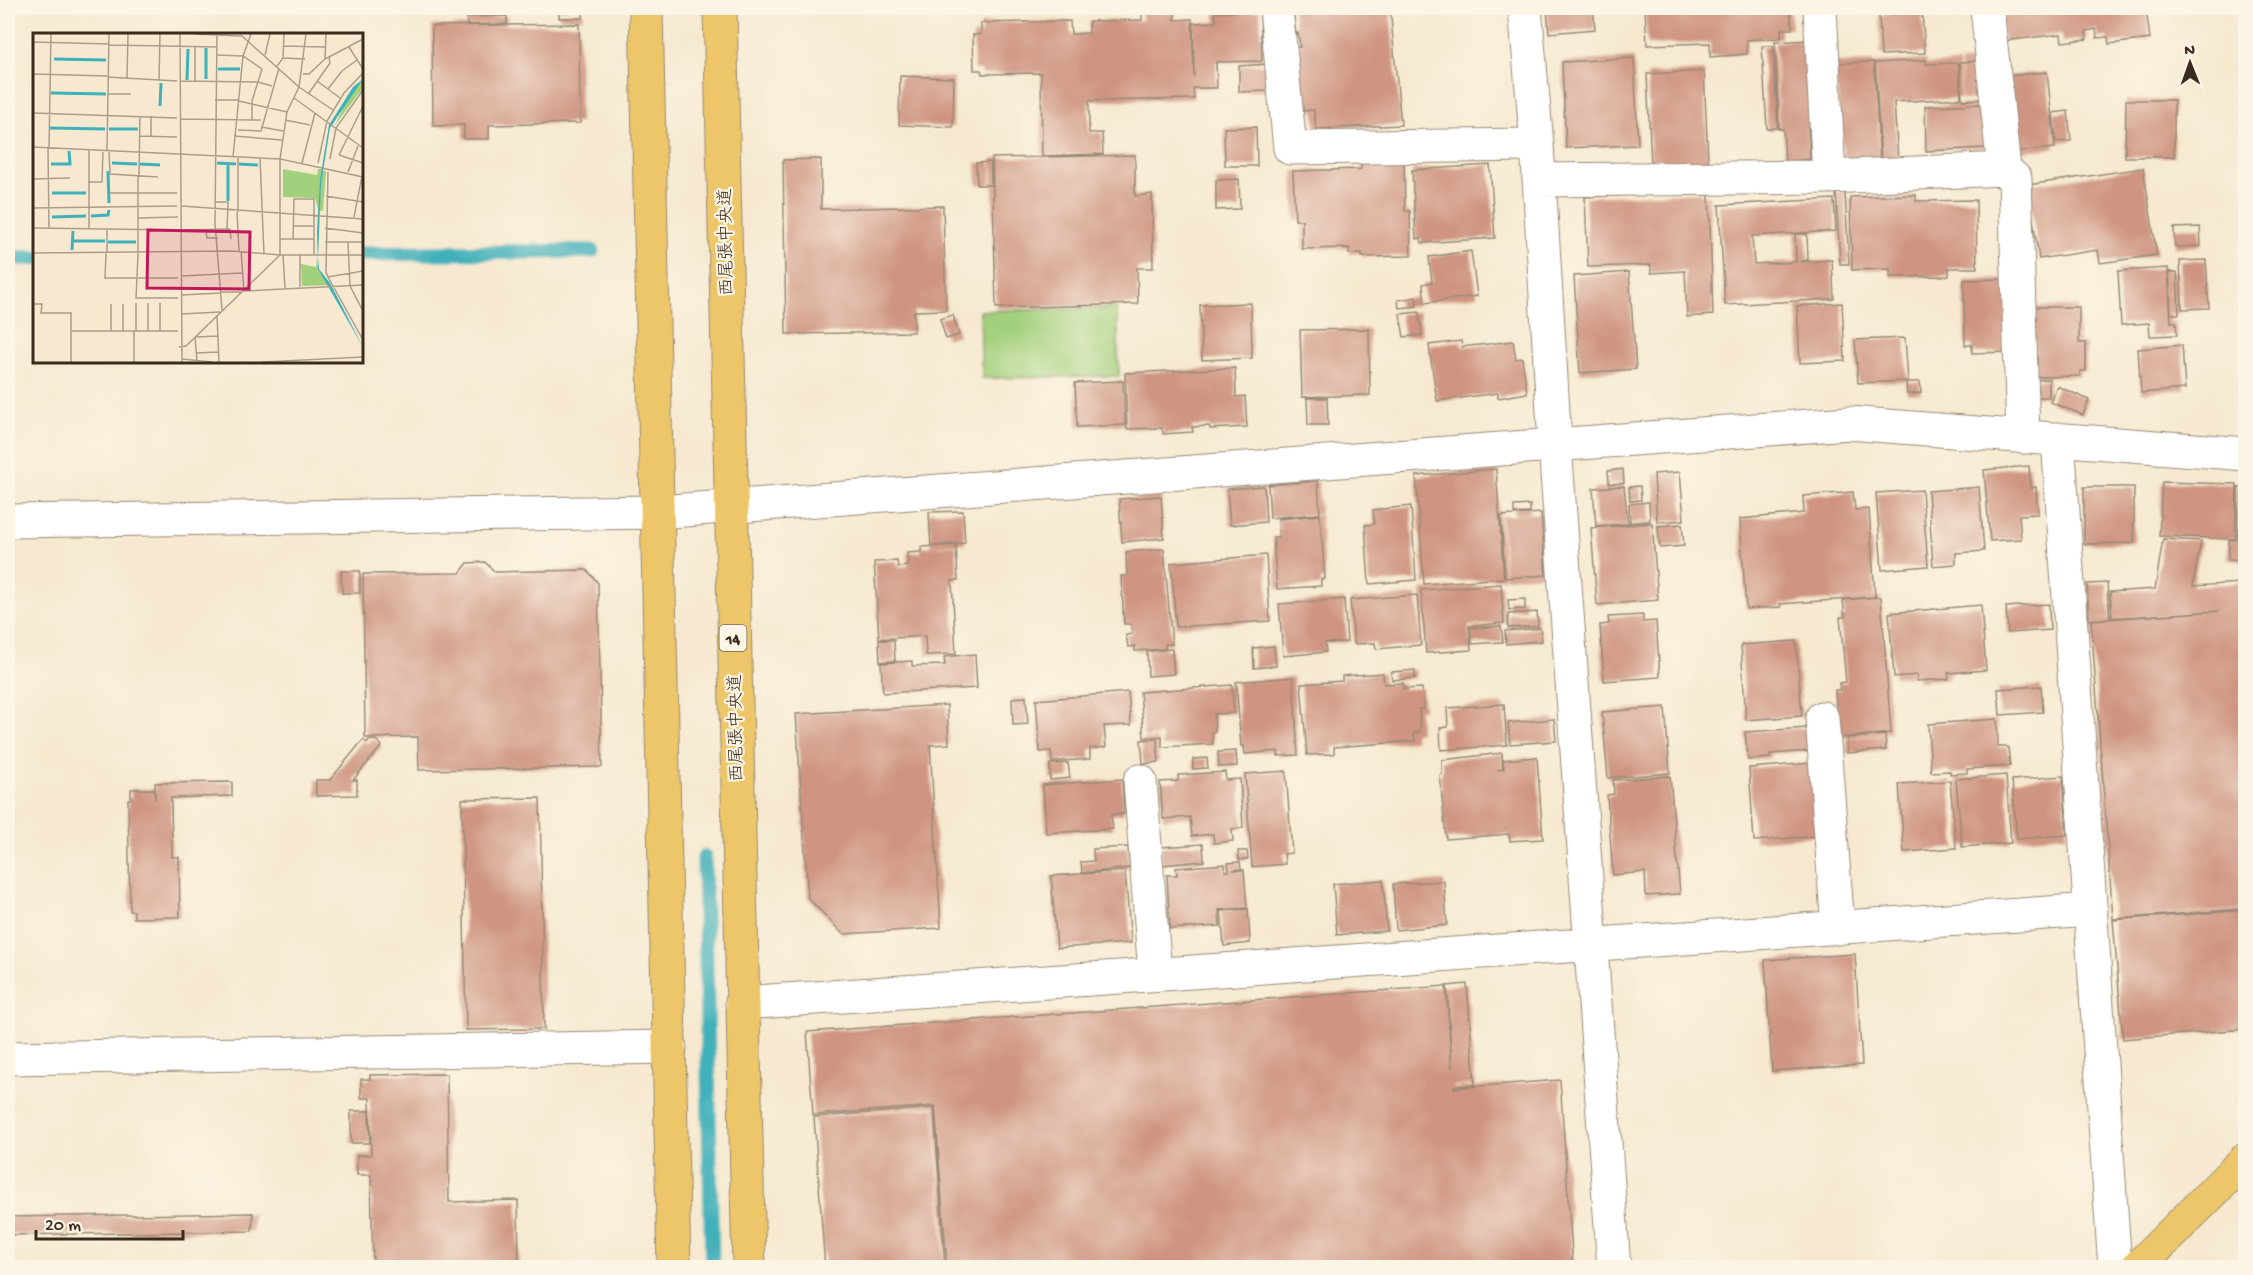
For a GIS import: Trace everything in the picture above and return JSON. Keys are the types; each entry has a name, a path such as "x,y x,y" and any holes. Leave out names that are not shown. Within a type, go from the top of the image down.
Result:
{"main road":[{"path":"646,8 674,1268"},
{"name":"西尾張中央道","path":"720,8 749,1268"},
{"path":"2137,1268 2246,1159"}],"street":[{"path":"1276,8 1290,148 1537,145"},
{"path":"1525,8 1537,145 1555,445 1614,1268"},
{"path":"1820,8 1829,177"},
{"path":"1987,8 2004,169 2014,179 2023,436"},
{"path":"1539,180 1829,177 2004,169"},
{"path":"8,521 658,512 1849,423 2246,454"},
{"path":"2058,439 2115,1268"},
{"path":"1822,718 1838,927"},
{"path":"1140,781 1155,974"},
{"path":"742,1003 2091,910"},
{"path":"8,1058 670,1047"}],"green space":[{"path":"1117,308 1119,376 982,378 980,311"}],"building":[{"path":"1293,8 1390,8 1401,125 1316,129 1314,110 1302,111 1295,47 1300,47"},
{"path":"1547,8 1593,8 1595,29 1549,33"},
{"path":"1645,8 1790,8 1792,29 1781,29 1781,38 1747,40 1747,54 1710,57 1710,43 1647,45"},
{"path":"1999,8 2146,8 2150,39 2109,44 2108,37 2097,38 2096,29 2086,31 2087,39 2062,42 2061,34 2003,41"},
{"path":"1260,11 1262,61 1216,62 1217,88 1193,88 1194,99 1089,101 1089,133 1102,133 1103,154 1042,156 1041,73 982,74 981,70 974,70 973,35 981,34 981,23 1070,21 1071,34 1089,33 1089,21 1142,20 1142,12 1175,12 1175,20 1192,19 1194,77 1193,23 1216,22 1215,12"},
{"path":"583,12 583,18 559,18 559,13"},
{"path":"1922,13 1925,53 1881,55 1879,15"},
{"path":"507,16 507,24 467,25 467,17"},
{"path":"579,24 580,123 489,125 489,139 464,139 464,125 433,126 432,26"},
{"path":"1808,40 1813,127 1808,127 1810,159 1785,162 1783,129 1779,129 1775,42"},
{"path":"1762,46 1773,46 1778,128 1767,129"},
{"path":"1634,58 1638,145 1566,148 1562,62"},
{"path":"1926,60 1926,64 1959,63 1961,98 1894,102 1898,160 1881,161 1875,63"},
{"path":"1981,61 1984,99 1962,100 1960,62"},
{"path":"1874,62 1880,163 1844,165 1834,63"},
{"path":"1269,64 1269,91 1239,92 1239,66"},
{"path":"1704,71 1708,162 1651,165 1647,74"},
{"path":"2047,72 2055,148 2013,152 2005,76"},
{"path":"900,76 954,78 953,127 899,125"},
{"path":"2126,100 2174,100 2174,157 2125,157"},
{"path":"1983,104 1985,148 1926,151 1925,106"},
{"path":"2068,111 2071,141 2056,142 2053,113"},
{"path":"1256,127 1257,166 1225,166 1224,128"},
{"path":"1135,155 1135,196 1152,194 1153,268 1137,268 1138,304 996,308 992,158"},
{"path":"821,159 821,209 943,206 946,310 914,311 914,332 786,334 783,160"},
{"path":"1404,161 1405,211 1410,211 1411,256 1362,257 1362,253 1349,254 1349,248 1302,249 1302,220 1295,220 1293,171 1361,169 1361,162"},
{"path":"991,162 991,185 977,185 976,163"},
{"path":"1490,165 1495,238 1422,243 1421,238 1416,239 1412,170"},
{"path":"2143,168 2157,255 2100,263 2098,250 2039,259 2028,185"},
{"path":"1239,179 1240,209 1216,210 1216,180"},
{"path":"1701,192 1701,195 1709,195 1713,315 1687,317 1685,271 1651,273 1651,265 1588,267 1585,197"},
{"path":"1836,192 1845,192 1849,264 1840,264"},
{"path":"1916,195 1916,201 1976,200 1977,268 1949,268 1949,276 1890,277 1890,269 1852,270 1850,197"},
{"path":"1834,199 1836,231 1752,236 1754,264 1796,262 1795,234 1807,234 1808,260 1799,262 1832,260 1834,299 1725,305 1719,205"},
{"path":"2200,227 2201,246 2175,247 2174,228"},
{"path":"1471,251 1477,296 1425,303 1423,284 1432,282 1429,257"},
{"path":"2206,260 2209,308 2182,309 2180,261"},
{"path":"2168,268 2171,322 2176,322 2177,335 2150,336 2149,323 2121,325 2118,271"},
{"path":"1629,272 1636,369 1580,373 1574,276"},
{"path":"2169,272 2177,272 2179,314 2171,314"},
{"path":"2009,279 2011,352 1972,353 1972,345 1965,345 1964,280"},
{"path":"1416,297 1417,306 1399,308 1398,300"},
{"path":"1251,303 1252,358 1202,360 1200,305"},
{"path":"1842,303 1845,361 1800,363 1797,306"},
{"path":"2033,307 2079,307 2079,343 2086,343 2086,371 2080,371 2080,376 2035,377"},
{"path":"1419,312 1422,335 1404,337 1400,314"},
{"path":"953,315 959,335 946,339 940,319"},
{"path":"1369,329 1370,395 1302,397 1300,330"},
{"path":"1905,338 1908,381 1858,383 1855,340"},
{"path":"1461,341 1462,347 1513,341 1516,359 1522,358 1527,393 1498,398 1498,393 1437,401 1429,345"},
{"path":"2182,345 2185,389 2141,393 2138,349"},
{"path":"1235,368 1236,397 1245,396 1247,427 1210,429 1209,426 1192,427 1193,432 1163,434 1162,428 1127,429 1125,373"},
{"path":"2049,379 2049,397 2035,397 2035,380"},
{"path":"1123,381 1125,425 1077,427 1075,383"},
{"path":"1906,382 1920,382 1921,393 1907,394"},
{"path":"2057,386 2089,400 2083,415 2050,402"},
{"path":"1307,398 1327,398 1328,425 1308,425"},
{"path":"2029,466 2031,488 2036,487 2038,514 2019,515 2021,539 1990,541 1984,470"},
{"path":"1496,469 1504,578 1424,584 1416,476"},
{"path":"1623,469 1624,483 1609,484 1608,471"},
{"path":"1680,472 1684,520 1657,522 1654,474"},
{"path":"1318,481 1320,514 1270,518 1268,485"},
{"path":"2162,482 2237,484 2235,539 2159,536"},
{"path":"1264,486 1266,522 1230,525 1227,489"},
{"path":"1624,486 1628,524 1596,526 1593,488"},
{"path":"1640,486 1641,500 1630,501 1629,487"},
{"path":"1979,487 1984,551 1956,553 1956,564 1933,566 1928,491"},
{"path":"2084,487 2134,487 2134,543 2084,544"},
{"path":"2238,488 2246,488 2246,561 2228,560 2229,540 2240,540 2237,539"},
{"path":"1922,490 1928,566 1882,570 1876,493"},
{"path":"1853,492 1855,510 1869,509 1875,597 1780,604 1781,607 1746,609 1740,519 1804,513 1803,496"},
{"path":"1161,496 1164,538 1122,542 1119,499"},
{"path":"1649,502 1650,521 1630,523 1629,504"},
{"path":"1530,505 1530,513 1514,514 1514,506"},
{"path":"1411,506 1416,580 1369,584 1365,525 1374,524 1373,510"},
{"path":"963,511 965,543 931,546 929,512"},
{"path":"1541,513 1546,575 1505,578 1501,516"},
{"path":"1320,515 1325,579 1321,579 1321,586 1277,589 1273,537 1279,537 1278,519"},
{"path":"1652,523 1658,600 1597,605 1591,528"},
{"path":"1682,524 1684,546 1660,548 1658,526"},
{"path":"2163,539 2201,541 2193,586 2241,583 2246,632 2246,909 2113,919 2091,620 2219,611 2112,618 2110,592 2155,589"},
{"path":"956,545 958,580 952,581 956,654 926,655 925,636 879,639 874,562 897,561 898,567 908,566 907,553 921,552 921,547"},
{"path":"1164,549 1172,644 1165,644 1165,649 1135,651 1135,646 1128,647 1126,635 1132,634 1131,624 1124,624 1121,576 1127,576 1126,552"},
{"path":"1266,555 1270,621 1176,627 1171,563"},
{"path":"485,562 495,572 587,570 598,583 602,767 419,770 418,737 365,738 363,574 460,573 468,563"},
{"path":"341,571 360,571 360,593 342,593"},
{"path":"2107,583 2110,618 2089,620 2087,584"},
{"path":"1501,584 1504,623 1469,626 1471,650 1426,653 1421,590"},
{"path":"1417,595 1421,645 1376,649 1375,643 1354,644 1350,600"},
{"path":"1881,597 1891,733 1839,738 1835,690 1840,690 1839,683 1846,682 1840,617 1845,617 1843,600"},
{"path":"1344,599 1347,642 1325,643 1326,652 1283,656 1279,604"},
{"path":"1525,599 1525,609 1509,610 1508,600"},
{"path":"2049,604 2050,630 2008,633 2006,607"},
{"path":"1981,605 1986,670 1948,673 1949,679 1917,681 1917,675 1894,677 1889,613"},
{"path":"1537,612 1538,626 1508,628 1508,614"},
{"path":"1643,615 1643,622 1656,621 1660,677 1604,681 1600,625 1609,624 1608,617"},
{"path":"1501,626 1503,642 1472,644 1471,628"},
{"path":"1540,628 1542,641 1506,644 1505,631"},
{"path":"879,640 894,640 895,661 880,662"},
{"path":"1796,641 1802,716 1746,720 1741,645"},
{"path":"1274,646 1276,666 1254,668 1253,648"},
{"path":"1172,649 1174,674 1148,676 1147,651"},
{"path":"975,654 977,688 883,693 881,663 912,661 912,666 945,665 944,657"},
{"path":"1415,670 1415,678 1392,680 1391,672"},
{"path":"1383,673 1384,684 1403,683 1403,689 1422,688 1424,709 1419,709 1420,732 1414,733 1415,741 1334,747 1334,754 1307,755 1301,684 1342,681 1342,676"},
{"path":"1293,677 1298,755 1278,756 1278,751 1245,754 1244,746 1241,746 1236,682"},
{"path":"1232,685 1234,713 1214,714 1213,744 1162,747 1162,736 1144,738 1140,692"},
{"path":"2041,686 2043,712 2000,715 1998,689"},
{"path":"1128,692 1131,725 1104,726 1106,747 1090,749 1090,759 1052,762 1051,751 1040,752 1036,700"},
{"path":"1026,697 1028,724 1013,725 1012,698"},
{"path":"1504,704 1507,745 1441,750 1440,728 1448,727 1447,708"},
{"path":"947,705 949,744 930,745 941,928 843,934 808,898 796,714"},
{"path":"1665,707 1670,773 1608,778 1602,712"},
{"path":"1554,719 1556,741 1510,744 1508,723"},
{"path":"1997,719 1998,747 2008,747 2010,766 1967,769 1967,773 1931,772 1928,724"},
{"path":"1808,728 1810,751 1770,754 1770,758 1748,760 1745,732"},
{"path":"1885,735 1886,750 1847,753 1847,738"},
{"path":"1157,739 1159,762 1143,764 1141,740"},
{"path":"363,740 367,743 369,740 376,740 382,746 353,780 357,780 357,795 316,796 316,780 330,780"},
{"path":"1236,751 1237,766 1219,767 1218,752"},
{"path":"1502,753 1503,769 1497,770 1504,769 1503,760 1537,757 1543,839 1510,841 1509,834 1446,839 1440,775 1442,774 1442,760"},
{"path":"1207,758 1208,768 1193,769 1193,759"},
{"path":"1068,763 1070,778 1050,780 1050,764"},
{"path":"1812,763 1817,836 1754,841 1749,768"},
{"path":"1286,771 1292,853 1284,854 1285,864 1252,867 1245,774"},
{"path":"1225,772 1226,780 1240,779 1243,828 1232,829 1233,841 1214,843 1213,834 1192,836 1190,817 1163,819 1160,782 1178,781 1178,775"},
{"path":"2006,775 2011,843 1962,847 1956,779"},
{"path":"1670,776 1680,894 1646,896 1645,872 1613,875 1607,795 1614,794 1613,780"},
{"path":"2063,776 2067,835 2017,839 2012,780"},
{"path":"1122,779 1124,814 1111,815 1113,829 1046,833 1043,785"},
{"path":"1950,781 1956,848 1904,852 1899,784"},
{"path":"232,782 232,796 171,798 172,857 179,857 180,917 134,918 134,911 130,911 128,799 131,799 131,789 154,789 155,799 155,783"},
{"path":"540,798 544,1029 466,1030 462,799"},
{"path":"1203,844 1204,861 1162,865 1161,847"},
{"path":"1128,847 1130,868 1082,873 1081,862 1094,861 1093,849"},
{"path":"1238,851 1247,851 1248,859 1239,860"},
{"path":"1240,862 1241,869 1233,870 1244,870 1247,908 1219,910 1220,926 1170,929 1167,875 1177,875 1176,868 1225,864 1225,871 1229,871 1228,863"},
{"path":"1125,871 1131,943 1057,948 1051,876"},
{"path":"1383,880 1387,931 1337,935 1333,884"},
{"path":"1444,881 1447,925 1396,930 1393,884"},
{"path":"1248,909 1250,943 1224,946 1221,911"},
{"path":"2246,910 2246,1029 2123,1039 2113,920"},
{"path":"1855,954 1862,1065 1772,1071 1765,960"},
{"path":"1467,984 1475,1085 1454,1086 1454,1088 1560,1080 1573,1268 947,1268 935,1106 813,1115 807,1032 1446,986 1452,1068 1447,986"},
{"path":"447,1074 449,1202 518,1200 519,1268 373,1268 371,1175 357,1175 357,1155 371,1155 370,1098 361,1098 361,1079 370,1079 370,1075"},
{"path":"934,1108 945,1268 825,1268 814,1117"},
{"path":"351,1111 369,1111 370,1143 351,1143"},
{"path":"253,1213 252,1231 8,1235 8,1217"}],"waterway":[{"path":"363,254 592,251"},
{"path":"8,258 33,258"},
{"path":"704,857 712,1268"}]}
